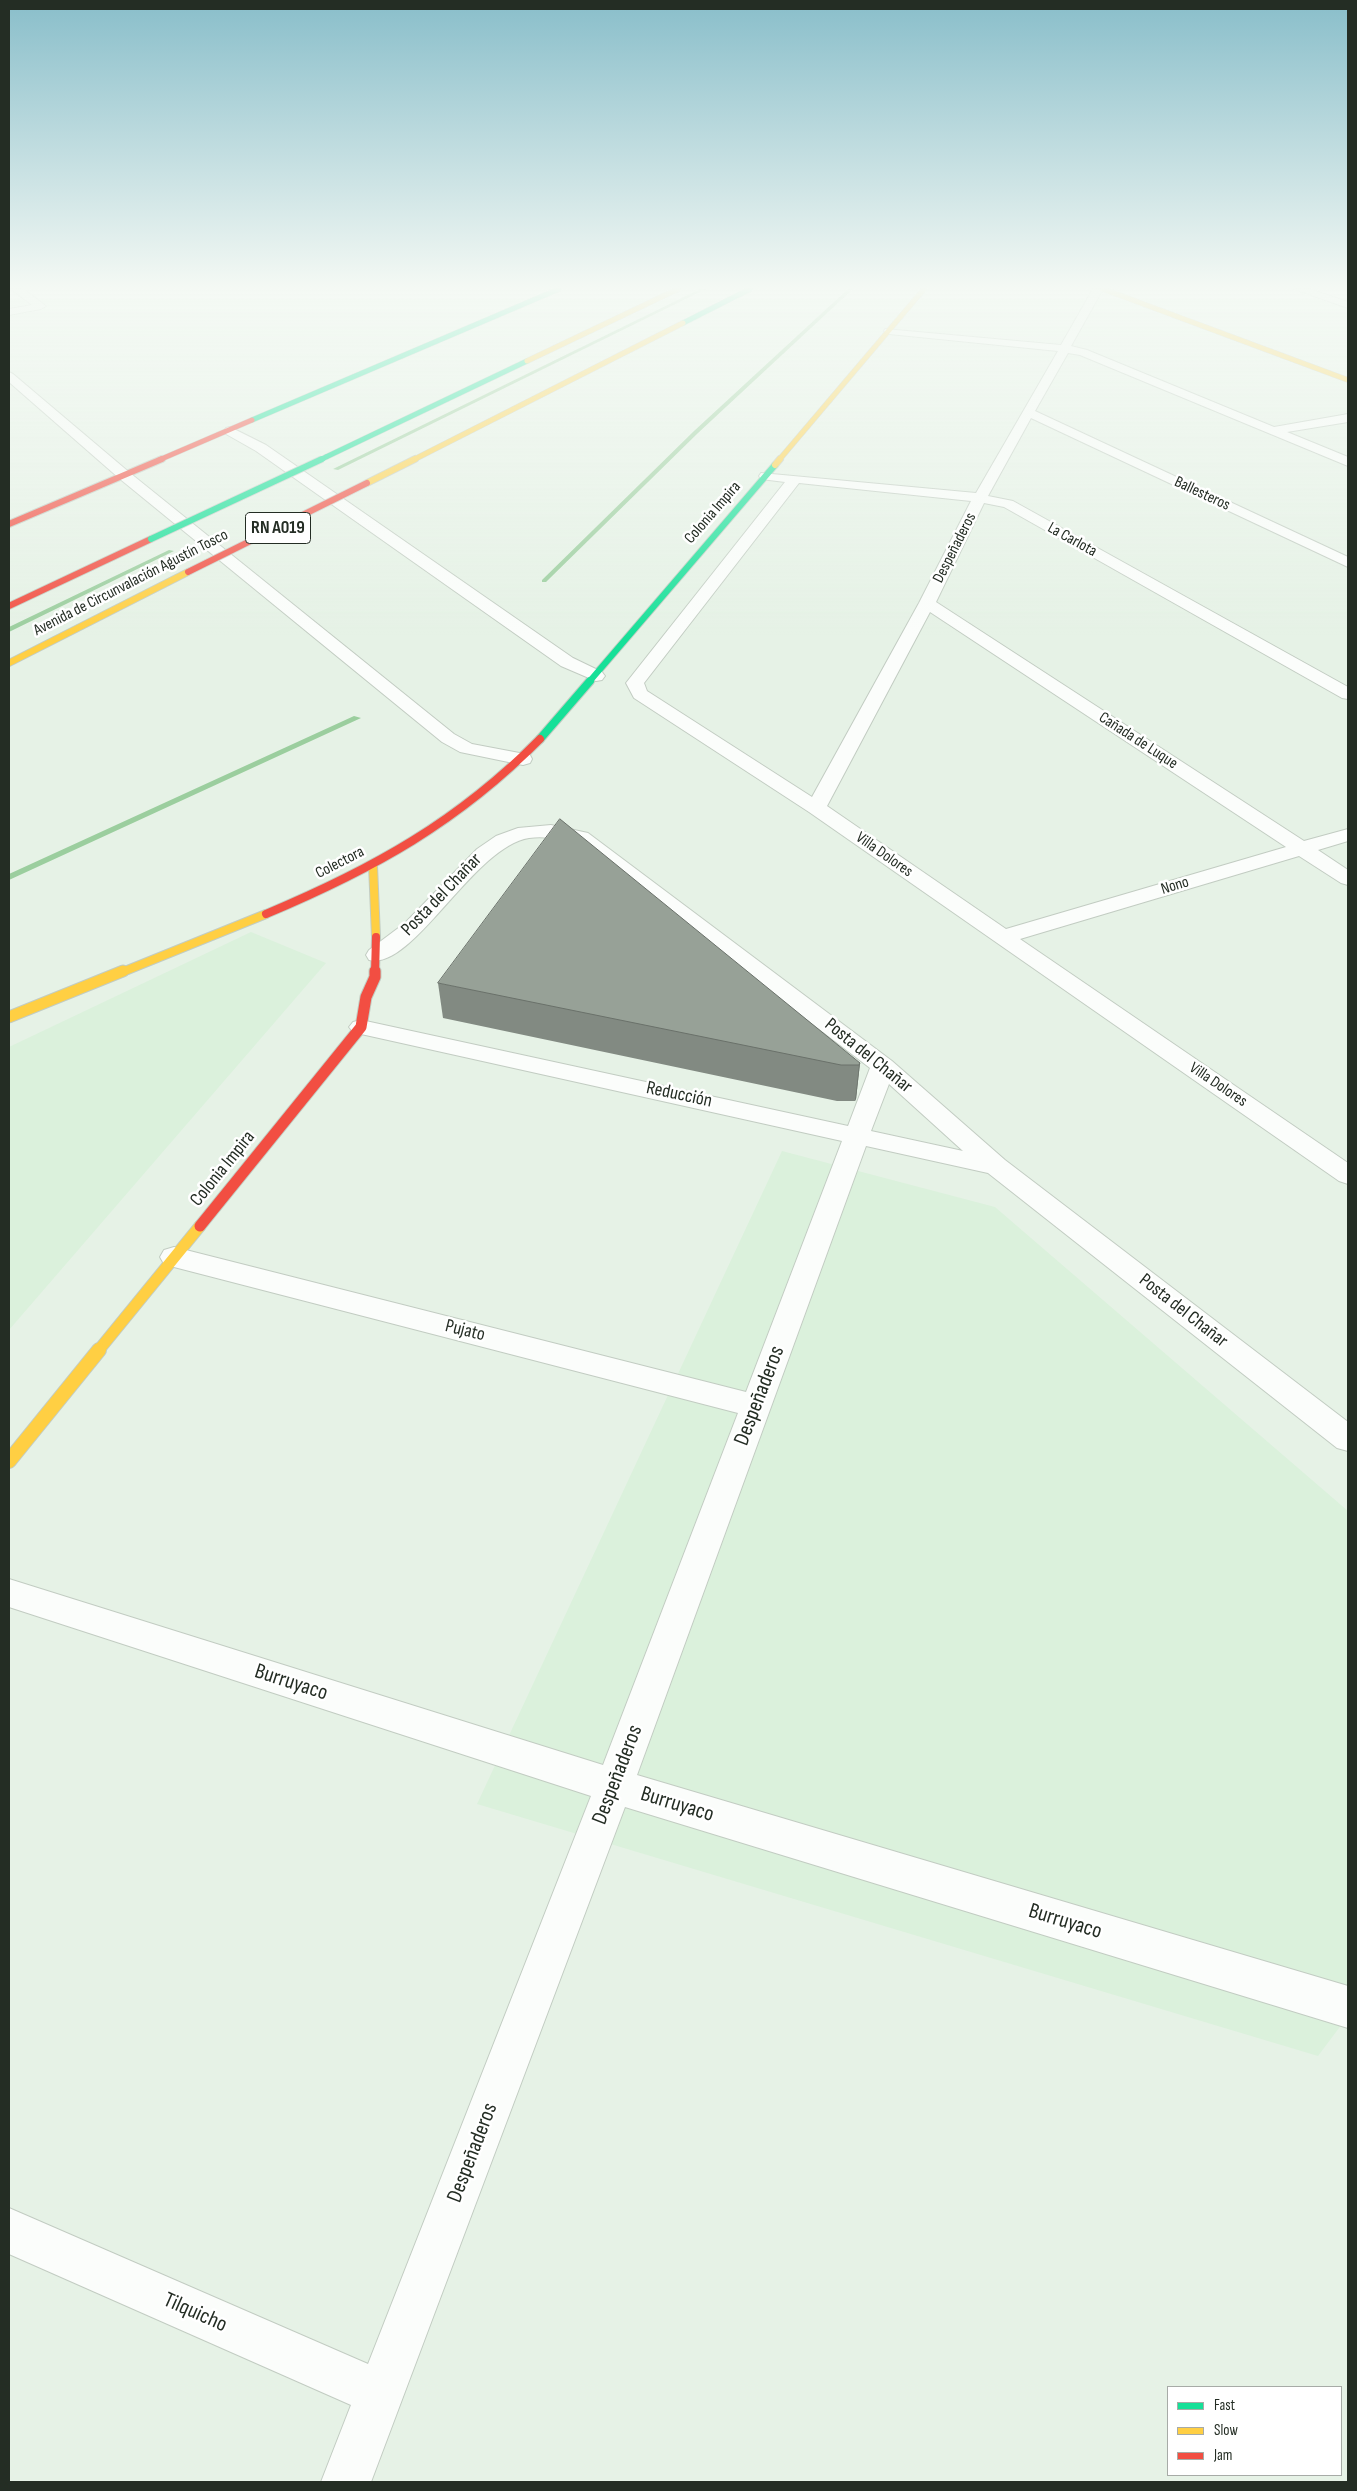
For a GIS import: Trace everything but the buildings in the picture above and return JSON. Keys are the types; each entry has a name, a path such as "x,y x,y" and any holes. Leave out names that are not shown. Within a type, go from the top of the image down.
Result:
{"main road":[{"path":"9,524 290,405"},
{"name":"Avenida de Circunvalación Agustín Tosco","path":"9,606 434,405"},
{"name":"Avenida de Circunvalación Agustín Tosco","path":"9,663 521,405"},
{"name":"Colonia Impira","path":"622,642 826,405"},
{"name":"Colectora","path":"9,1017 295,903 373,865 431,832 463,810 523,759 556,724 622,642"},
{"name":"Colonia Impira","path":"9,1462 361,1027 366,997 375,978 377,956 373,865"}],"street":[{"path":"43,405 125,476 448,738 467,748 523,759"},
{"name":"Despeñaderos","path":"816,808 927,603 980,498 1032,405"},
{"path":"1213,405 1348,462"},
{"name":"Ballesteros","path":"1028,412 1348,563"},
{"path":"1274,430 1348,418"},
{"path":"230,431 261,448 567,662 596,676"},
{"name":"La Carlota","path":"766,476 980,498 1008,504 1348,694"},
{"name":"Villa Dolores","path":"795,479 636,683 640,694 816,808 1348,1175"},
{"name":"Cañada de Luque","path":"927,603 1348,879"},
{"path":"1324,680 1348,674"},
{"name":"Posta del Chañar","path":"377,956 412,929 485,850 527,831 565,832 581,837 883,1066 996,1166 1348,1439"},
{"name":"Nono","path":"1003,937 1348,835"},
{"name":"Reducción","path":"361,1027 859,1134 996,1166"},
{"name":"Despeñaderos","path":"346,2482 614,1786 883,1066"},
{"name":"Pujato","path":"174,1257 756,1406"},
{"name":"Burruyaco","path":"9,1594 614,1786 1348,2007"},
{"name":"Tilquicho","path":"9,2232 381,2394"}],"shaded area":[{"path":"251,932 326,963 9,1330 9,1047"},
{"path":"782,1151 995,1207 1348,1511 1348,2016 1318,2056 477,1804"}],"waterway":[{"path":"336,469 466,405"},
{"path":"544,581 725,405"},
{"path":"9,630 171,551"},
{"path":"9,877 357,718"}],"traffic: fast":[{"path":"252,420 287,405"},
{"path":"326,457 434,405"},
{"path":"151,539 326,457"},
{"path":"540,739 775,465"}],"traffic: slow":[{"path":"367,483 521,405"},
{"path":"775,465 826,405"},
{"path":"9,663 188,572"},
{"path":"373,865 376,937"},
{"path":"9,1017 266,914"},
{"path":"9,1461 200,1226"}],"traffic: jam":[{"path":"9,524 252,420"},
{"path":"188,572 367,483"},
{"path":"9,606 151,539"},
{"path":"266,914 341,881 413,842 447,820 480,795 511,769 540,739"},
{"path":"200,1226 361,1027 366,997 375,977 376,937"}]}
